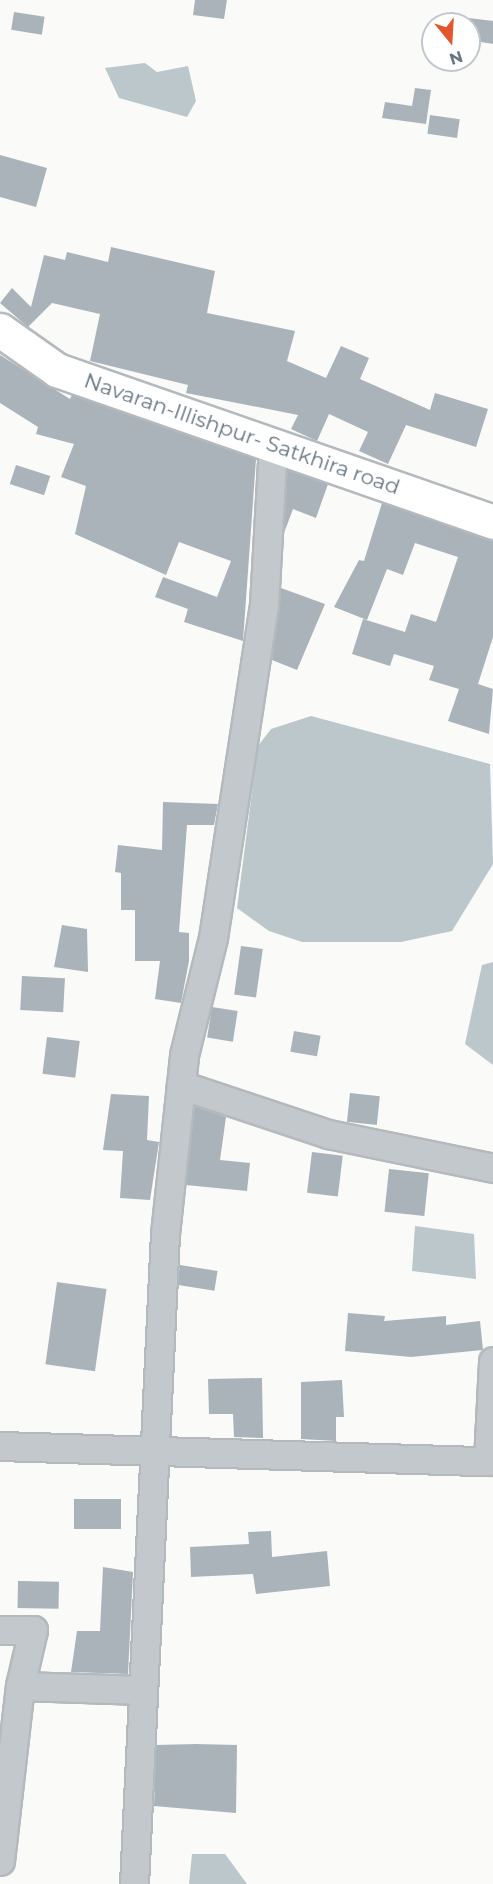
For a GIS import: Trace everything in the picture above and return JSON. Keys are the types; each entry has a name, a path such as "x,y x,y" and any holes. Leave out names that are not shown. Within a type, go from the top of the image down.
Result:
{"highway":[{"name":"Navaran-Illishpur- Satkhira road","path":"0,330 57,370 493,522"}],"street":[{"path":"134,1884 165,1234 181,1085 213,938 264,605 273,445"},
{"path":"181,1085 328,1134 493,1168"},
{"path":"0,1446 488,1461 493,1361"},
{"path":"0,1630 33,1630 20,1686 0,1861"},
{"path":"20,1686 142,1690"}],"shaded area":[{"path":"145,63 157,72 188,66 196,101 187,117 119,98 105,68"},
{"path":"311,716 490,764 493,864 452,931 401,942 302,942 269,931 237,908 258,746 271,729"},
{"path":"493,962 493,1065 465,1044 482,965"},
{"path":"415,1226 474,1234 476,1279 412,1271"},
{"path":"192,1854 225,1854 247,1884 189,1884"}],"building":[{"path":"195,0 227,0 224,19 193,15"},
{"path":"14,12 45,17 42,35 11,30"},
{"path":"481,20 493,21 493,44 481,42"},
{"path":"415,88 431,90 426,124 382,118 385,102 412,106"},
{"path":"430,115 460,119 457,138 427,134"},
{"path":"0,155 47,168 36,207 0,197"},
{"path":"111,247 215,271 207,313 295,331 287,361 326,378 341,346 369,358 360,379 430,410 435,393 488,409 476,447 406,425 388,464 359,451 368,432 329,414 317,441 291,429 298,415 186,393 188,385 90,361 100,314 52,303 28,327 0,303 12,288 31,307 44,255 65,260 67,252 108,262"},
{"path":"0,355 70,399 72,395 256,459 243,641 184,622 188,609 155,597 163,577 217,597 231,561 179,542 166,575 75,534 86,486 61,477 74,444 36,434 38,427 0,403"},
{"path":"16,465 50,476 44,495 10,484"},
{"path":"287,470 328,484 316,518 293,509 284,533"},
{"path":"382,503 493,540 493,637 478,684 493,689 489,734 448,721 459,689 429,680 434,666 394,654 390,666 352,654 363,619 405,632 411,614 436,622 458,557 415,543 403,575 387,569 367,620 334,607 359,560 364,561"},
{"path":"281,588 325,604 297,670 272,660"},
{"path":"163,802 218,804 214,825 187,825 179,932 189,933 189,961 181,1003 155,999 160,961 135,961 135,910 121,910 121,873 115,872 118,845 162,850"},
{"path":"62,925 87,929 88,972 54,967"},
{"path":"241,946 263,949 256,998 234,995"},
{"path":"22,976 65,978 63,1012 20,1010"},
{"path":"212,1007 238,1011 233,1042 207,1038"},
{"path":"294,1031 321,1036 317,1056 290,1052"},
{"path":"47,1037 80,1041 75,1078 42,1074"},
{"path":"350,1093 380,1096 377,1125 347,1122"},
{"path":"111,1094 149,1096 147,1140 159,1142 150,1200 120,1198 123,1151 103,1150"},
{"path":"194,1106 226,1117 220,1160 250,1163 247,1191 186,1185"},
{"path":"312,1152 343,1156 338,1196 307,1193"},
{"path":"389,1169 429,1173 424,1216 385,1212"},
{"path":"180,1265 218,1271 214,1291 177,1285"},
{"path":"57,1282 107,1289 95,1371 45,1364"},
{"path":"348,1313 385,1316 384,1321 446,1316 446,1325 480,1321 483,1350 411,1357 345,1351"},
{"path":"262,1378 263,1438 234,1437 233,1414 209,1414 208,1379"},
{"path":"342,1380 344,1417 336,1417 336,1441 301,1439 301,1382"},
{"path":"74,1499 121,1499 121,1529 74,1529"},
{"path":"271,1531 272,1557 327,1551 330,1586 256,1594 253,1574 191,1577 190,1547 249,1544 248,1532"},
{"path":"103,1567 133,1572 128,1674 71,1672 77,1631 100,1631"},
{"path":"18,1581 59,1582 59,1609 18,1608"},
{"path":"156,1745 237,1745 236,1813 154,1806"}]}
